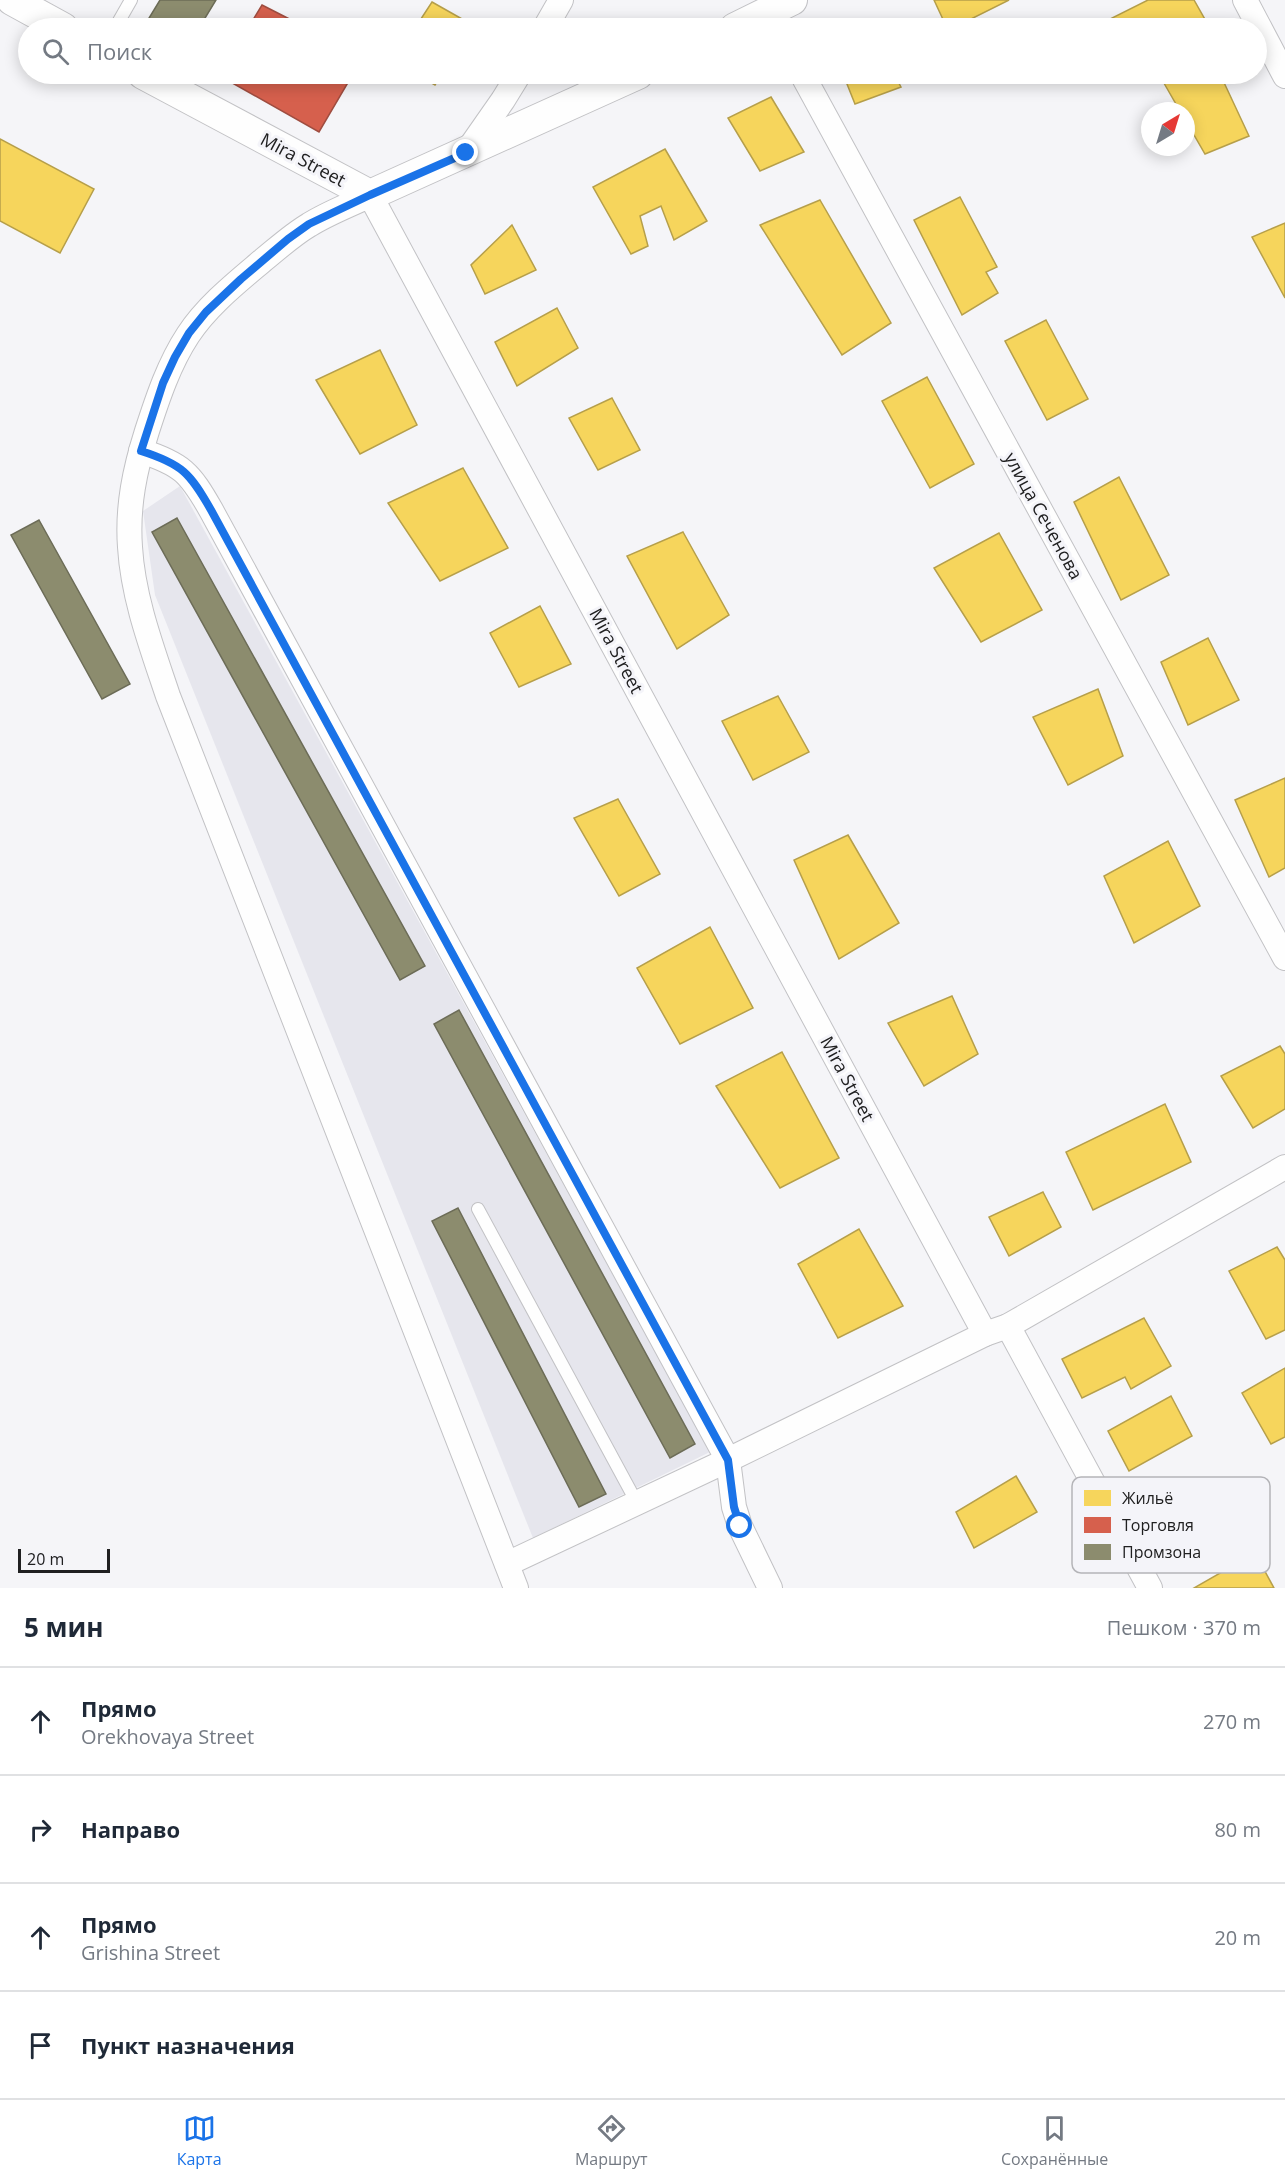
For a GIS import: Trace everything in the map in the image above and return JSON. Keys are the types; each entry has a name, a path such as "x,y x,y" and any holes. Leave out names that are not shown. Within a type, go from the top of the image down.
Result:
{"street":[{"path":"12,0 45,18"},
{"path":"551,18 561,0"},
{"path":"1245,0 1255,18"},
{"path":"1267,41 1285,75"},
{"name":"Mira Street","path":"162,84 370,195 985,1334"},
{"path":"466,153 513,84"},
{"path":"516,1588 168,696 154,655 133,575 129,516 132,485 163,383 189,333 206,312 288,239 309,224 370,195 616,84"},
{"name":"улица Сеченова","path":"807,84 1285,958"},
{"path":"141,451 177,465 189,475 200,490 728,1460 734,1507 740,1526 770,1588"},
{"path":"507,1564 728,1460 985,1334 1008,1326 1285,1167"},
{"path":"1008,1326 1090,1477"},
{"path":"1142,1573 1150,1588"}],"lane":[{"path":"121,18 131,0"},
{"path":"478,1209 637,1503"}],"shaded area":[{"path":"180,486 710,1452 533,1538 155,595 143,511"}],"building: Жильё":[{"path":"934,0 1009,0 973,18 942,18"},
{"path":"1148,0 1194,0 1204,18 1112,18"},
{"path":"432,2 460,18 422,18"},
{"path":"847,84 899,84 901,87 855,104"},
{"path":"1164,84 1225,84 1249,136 1205,154 1195,137 1195,102 1175,102"},
{"path":"771,97 804,152 760,171 728,118"},
{"path":"0,139 94,189 60,253 0,221"},
{"path":"665,149 707,221 674,240 661,206 640,216 648,246 631,254 593,187"},
{"path":"960,197 997,267 986,272 998,293 962,315 914,220"},
{"path":"820,200 891,323 842,355 760,225"},
{"path":"1285,223 1285,298 1252,237"},
{"path":"512,225 536,270 485,294 471,265"},
{"path":"557,308 578,348 517,386 495,342"},
{"path":"1046,320 1088,399 1047,420 1005,341"},
{"path":"380,350 417,425 360,454 316,380"},
{"path":"927,377 974,464 930,488 882,401"},
{"path":"612,398 640,450 598,470 569,418"},
{"path":"463,468 508,548 440,581 388,503"},
{"path":"1119,477 1169,575 1121,600 1074,502"},
{"path":"683,532 729,615 677,649 627,556"},
{"path":"999,533 1042,610 981,642 934,568"},
{"path":"540,606 571,664 519,687 490,633"},
{"path":"1208,638 1239,700 1188,725 1161,662"},
{"path":"1098,689 1123,756 1068,785 1033,717"},
{"path":"778,696 809,752 753,780 722,721"},
{"path":"1285,778 1285,868 1269,877 1235,800"},
{"path":"618,799 660,874 619,896 574,818"},
{"path":"848,835 899,923 839,959 794,860"},
{"path":"1168,841 1200,906 1134,943 1104,876"},
{"path":"710,927 753,1008 680,1044 637,968"},
{"path":"952,996 978,1054 924,1086 888,1023"},
{"path":"1280,1046 1285,1054 1285,1109 1253,1128 1221,1076"},
{"path":"782,1052 839,1158 780,1188 716,1086"},
{"path":"1165,1104 1191,1162 1093,1210 1066,1152"},
{"path":"1043,1192 1061,1227 1009,1256 989,1217"},
{"path":"859,1229 903,1306 838,1338 798,1264"},
{"path":"1277,1247 1285,1260 1285,1330 1266,1339 1229,1271"},
{"path":"1144,1318 1171,1366 1131,1389 1125,1377 1082,1398 1062,1359"},
{"path":"1285,1368 1285,1437 1271,1444 1242,1393"},
{"path":"1171,1396 1192,1436 1129,1471 1108,1431"},
{"path":"1016,1476 1037,1512 974,1548 956,1512"},
{"path":"1220,1573 1266,1573 1274,1588 1194,1588"}],"building: Торговля":[{"path":"262,5 287,18 254,18"},
{"path":"234,84 347,84 319,132"}],"building: Промзона":[{"path":"160,0 216,0 205,18 149,18"},
{"path":"177,518 425,966 400,980 152,532"},
{"path":"39,520 130,684 102,699 11,535"},
{"path":"459,1010 695,1444 670,1458 434,1024"},
{"path":"458,1208 606,1494 579,1507 432,1221"}],"route":[{"path":"466,153 309,224 241,279 206,312 189,333 175,357 163,383 141,451 177,465 189,475 200,490 728,1460 734,1507 740,1526"}]}
